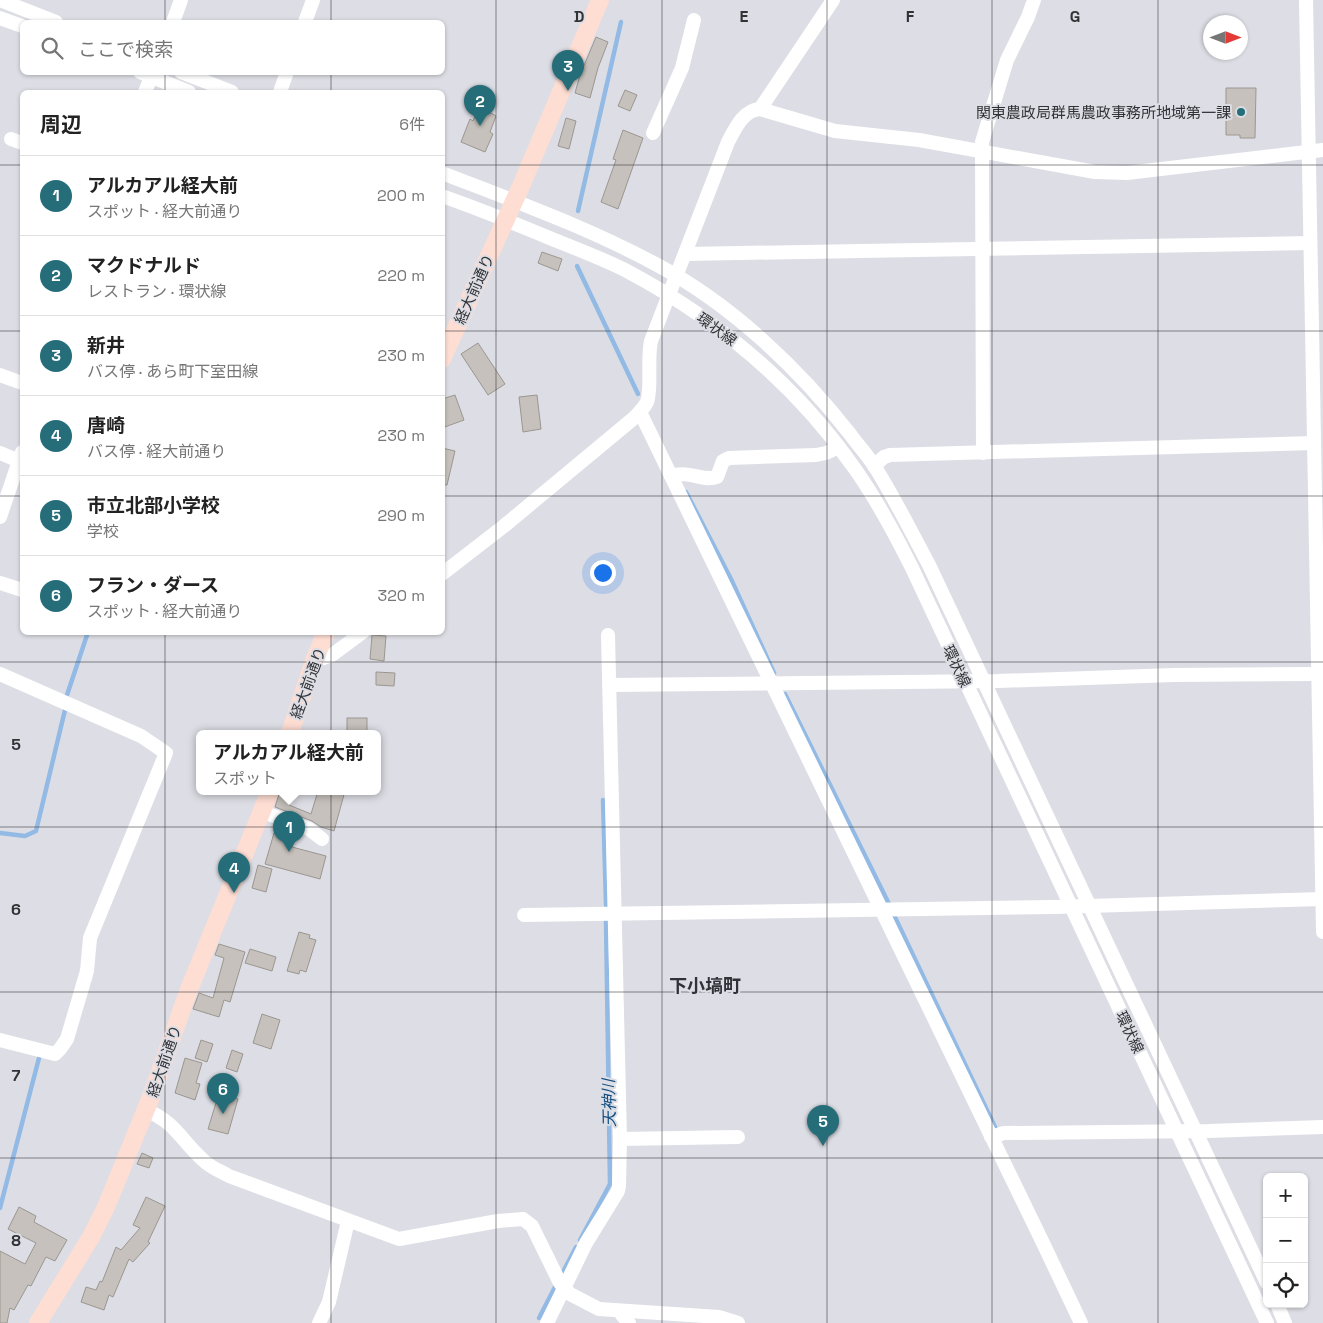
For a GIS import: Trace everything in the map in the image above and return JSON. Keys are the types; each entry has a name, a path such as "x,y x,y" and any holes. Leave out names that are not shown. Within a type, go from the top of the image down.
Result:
{"main road":[{"name":"経大前通り","path":"445,352 514,200 600,0"},
{"name":"経大前通り","path":"291,730 325,635"},
{"name":"経大前通り","path":"38,1323 91,1237 106,1207 146,1110 188,992 268,795"}],"street":[{"path":"0,0 51,20"},
{"path":"174,20 181,0"},
{"path":"306,20 314,0"},
{"path":"760,109 832,0"},
{"path":"983,453 982,142 1007,60 1028,17 1034,0"},
{"path":"1306,0 1323,932"},
{"path":"0,18 20,25"},
{"path":"653,133 682,68 694,20"},
{"path":"145,90 146,75 184,90"},
{"path":"189,75 227,90"},
{"path":"281,90 286,75"},
{"path":"445,572 504,526 640,412 647,403 649,393 648,354 651,341 714,173 728,142 746,114 754,110 760,109 835,132 919,140 1095,172 1127,173 1323,150"},
{"name":"環状線","path":"445,175 514,200 599,236 676,276 732,314 788,364 817,394 874,466 930,567 1263,1274"},
{"name":"環状線","path":"445,197 505,219 622,269 668,295 720,330 745,350 800,402 839,447 871,493 897,538 1267,1323"},
{"path":"685,254 1310,243"},
{"path":"0,375 20,382"},
{"path":"640,412 992,1137 1080,1323"},
{"path":"874,466 884,457 890,455 1313,444"},
{"path":"672,476 682,473 712,479 717,478 724,461 729,458 816,456 839,447"},
{"path":"0,453 20,462 0,517"},
{"path":"0,583 20,589"},
{"path":"314,661 332,655 358,635"},
{"path":"547,1323 586,1244 618,1191 620,1139 608,635"},
{"path":"0,674 141,736 166,753 90,938 87,970 67,1039 54,1054 0,1040"},
{"path":"610,685 772,684 1174,675 1318,674"},
{"path":"262,812 309,829 322,839"},
{"path":"524,914 1089,906 1323,899"},
{"path":"146,1110 160,1116 178,1131 202,1160 214,1168 229,1176 348,1222 399,1240 498,1221 523,1219 532,1226 560,1283 570,1294 599,1309 719,1317 738,1323"},
{"path":"992,1137 996,1134 1004,1133 1323,1126"},
{"path":"620,1139 738,1137"},
{"path":"319,1323 329,1302 348,1222"},
{"path":"1279,1308 1286,1323"},
{"path":"621,1311 629,1323"}],"building":[{"path":"596,37 608,42 598,68 590,98 575,93 580,75"},
{"name":"関東農政局群馬農政事務所地域第一課","path":"1226,88 1256,88 1255,138 1240,138 1240,135 1226,135"},
{"path":"625,90 637,95 630,111 618,106"},
{"path":"479,106 496,116 490,132 493,134 485,152 461,142 470,119 473,121"},
{"path":"566,118 576,121 569,149 558,146"},
{"path":"623,130 643,138 618,209 601,202 616,160 613,159"},
{"path":"542,252 562,259 558,271 538,263"},
{"path":"478,343 505,384 488,395 461,354"},
{"path":"455,395 464,420 445,427 445,398"},
{"path":"537,395 541,429 523,432 519,397"},
{"path":"445,449 455,451 447,485 445,485"},
{"path":"372,635 386,636 384,661 370,659"},
{"path":"376,672 395,673 394,686 376,685"},
{"path":"347,718 367,718 367,730 347,730"},
{"path":"279,795 293,795 289,805 311,814 317,795 344,795 334,831 275,807"},
{"path":"274,833 294,838 292,847 326,856 320,879 265,864"},
{"path":"258,865 272,869 266,892 252,888"},
{"path":"299,932 310,935 309,938 316,940 306,972 300,970 299,974 287,971"},
{"path":"219,944 245,952 230,1002 224,1000 219,1017 193,1009 199,993 213,998 224,958 215,955"},
{"path":"250,949 276,957 272,971 245,963"},
{"path":"262,1014 280,1020 271,1049 253,1043"},
{"path":"201,1040 213,1044 207,1062 195,1058"},
{"path":"232,1050 243,1054 237,1072 226,1068"},
{"path":"185,1058 202,1063 196,1083 200,1084 195,1100 175,1093"},
{"path":"219,1093 238,1099 228,1134 208,1129"},
{"path":"142,1153 153,1158 149,1168 137,1164"},
{"path":"146,1197 165,1206 148,1242 150,1243 133,1262 129,1259 113,1297 109,1295 104,1310 81,1302 86,1287 96,1290 100,1281 102,1282 116,1247 121,1250 140,1228 133,1225"},
{"path":"19,1207 36,1216 34,1222 67,1240 55,1261 46,1257 31,1286 28,1285 14,1310 10,1308 7,1323 0,1323 0,1251 25,1264 36,1243 8,1229"}],"waterway":[{"path":"578,211 621,22"},
{"path":"577,266 638,394"},
{"path":"686,492 731,579 774,673"},
{"path":"0,833 25,836 36,831 67,695 87,635"},
{"path":"785,694 890,906"},
{"name":"天神川","path":"603,800 606,905"},
{"path":"893,913 995,1127"},
{"name":"天神川","path":"580,1240 610,1184 606,921"},
{"path":"0,1208 39,1058"},
{"name":"天神川","path":"563,1272 576,1247"},
{"name":"天神川","path":"539,1318 555,1287"}],"place":[{"name":"新井","path":"568,91"},
{"name":"関東農政局群馬農政事務所地域第一課","path":"1241,112"},
{"name":"マクドナルド","path":"480,126"},
{"name":"アルカアル経大前","path":"289,852"},
{"name":"唐崎","path":"234,893"},
{"name":"フラン・ダース","path":"223,1114"},
{"name":"市立北部小学校","path":"823,1146"}],"district":[{"name":"下小塙町","path":"705,985"}]}
